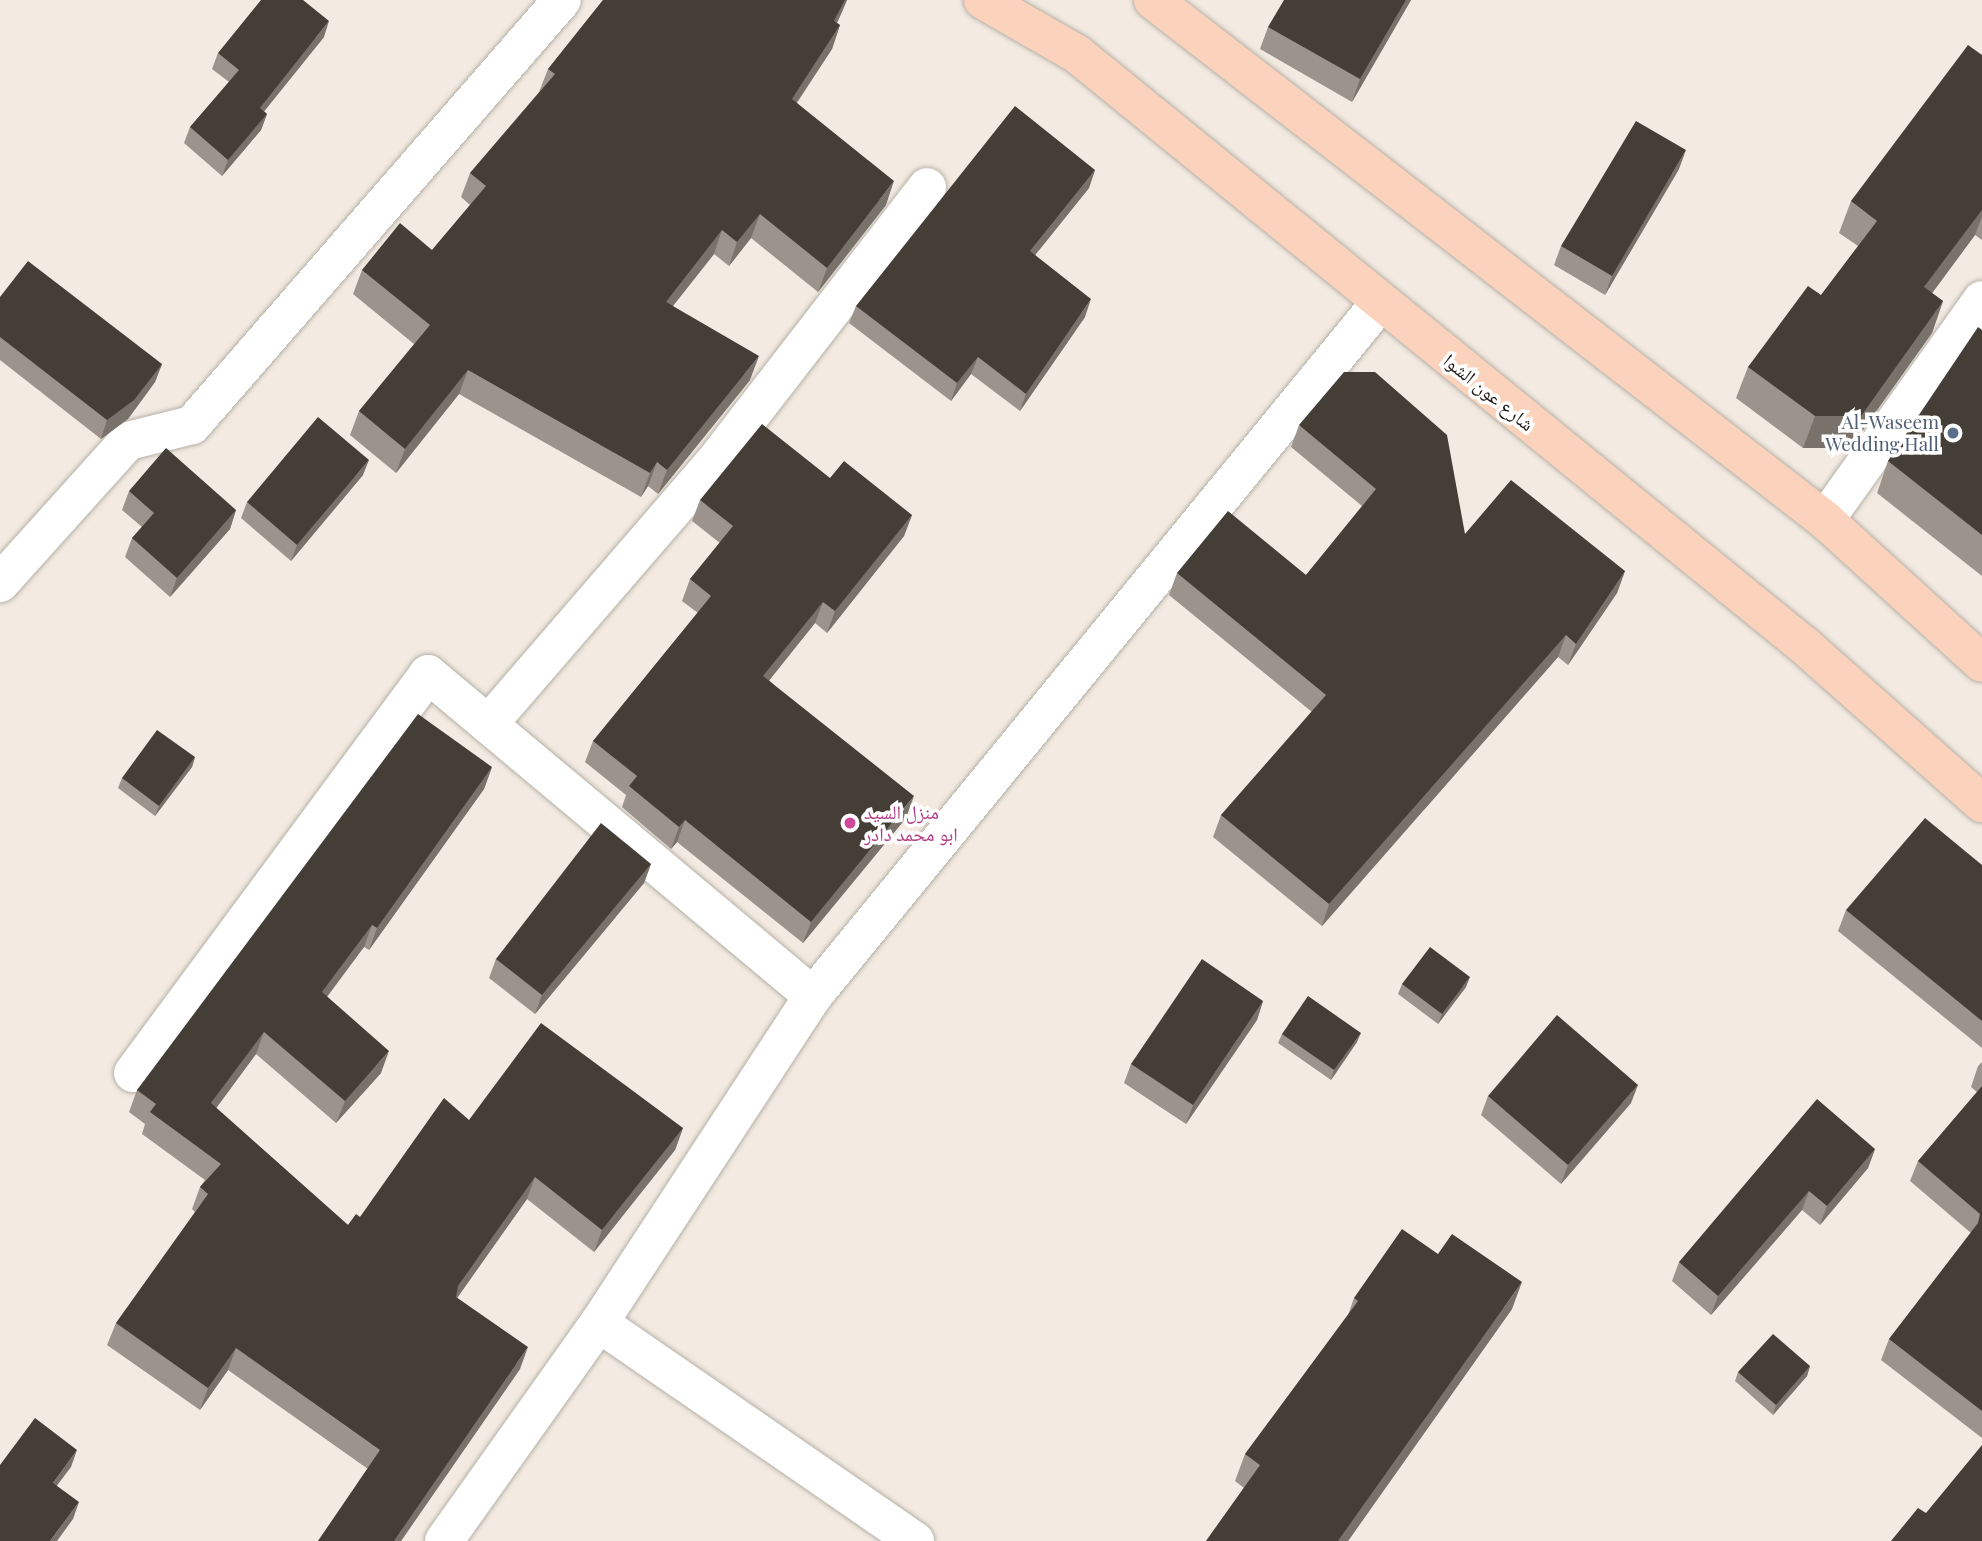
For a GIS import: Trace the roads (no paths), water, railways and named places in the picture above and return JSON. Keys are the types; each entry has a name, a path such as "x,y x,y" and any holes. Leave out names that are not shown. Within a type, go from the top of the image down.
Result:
{"main road":[{"name":"شارع عون الشوا","path":"983,0 1077,54 1379,304 1805,646 1982,803"},
{"path":"1153,0 1825,520 1982,663"}],"street":[{"path":"0,583 128,441 192,425 562,0"},
{"path":"491,721 713,464 927,187"},
{"path":"1825,520 1982,300"},
{"path":"444,1541 599,1323 813,996 1379,304"},
{"path":"133,1073 428,674 491,721 813,996"},
{"path":"599,1323 915,1541"}],"place":[{"name":"Al-Waseem Wedding Hall","path":"1953,433"},
{"name":"منزل السيد ابو محمد دادر","path":"850,823"}]}
